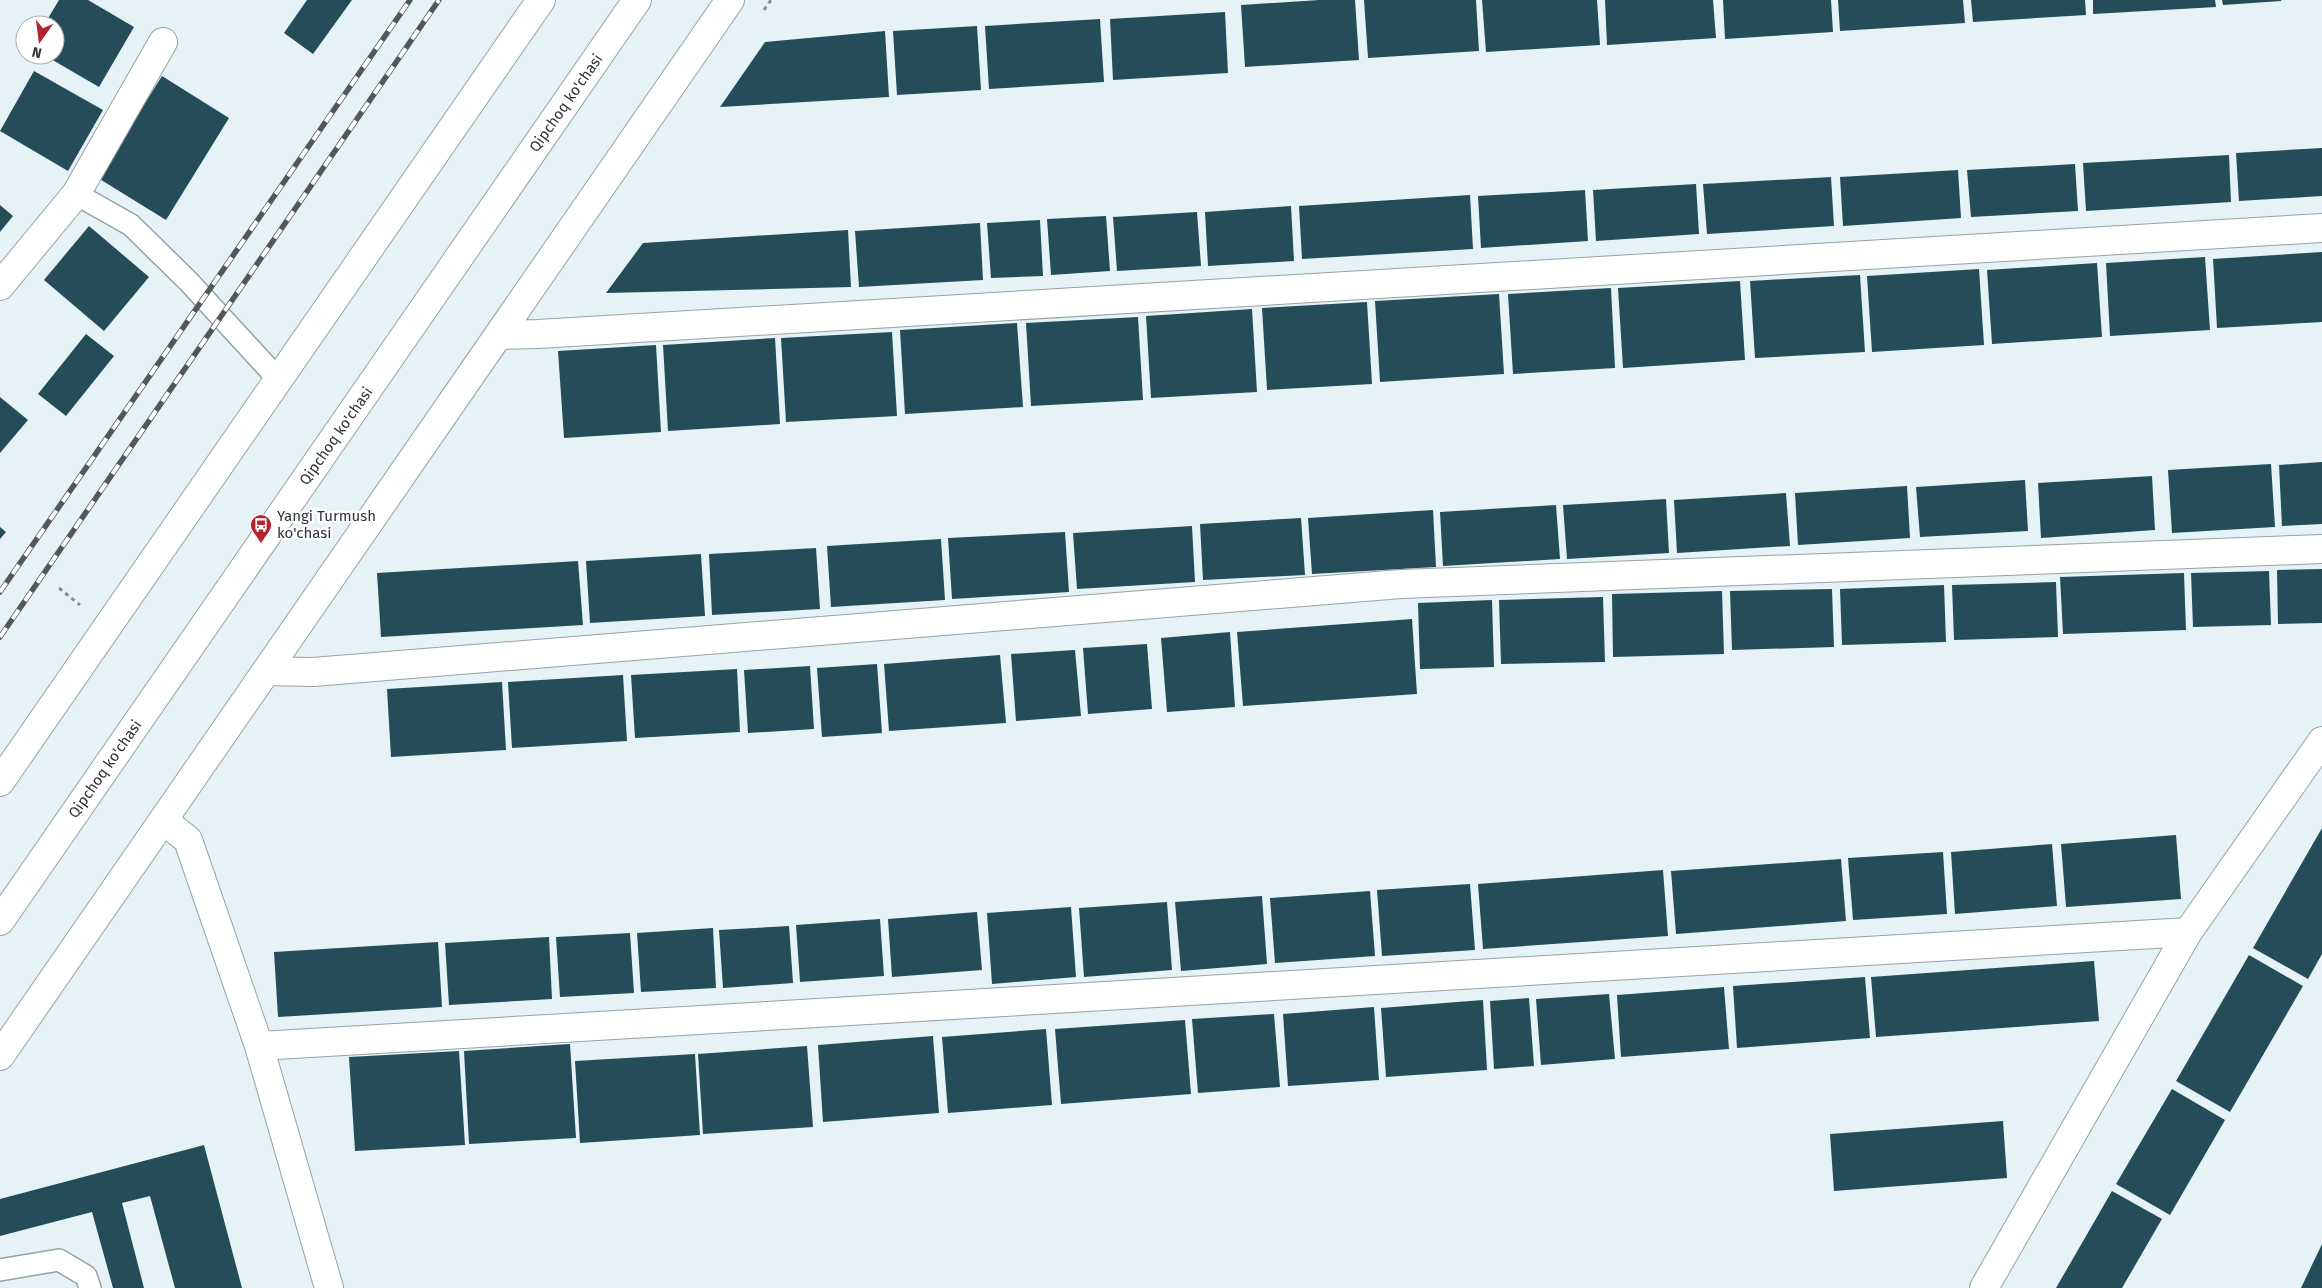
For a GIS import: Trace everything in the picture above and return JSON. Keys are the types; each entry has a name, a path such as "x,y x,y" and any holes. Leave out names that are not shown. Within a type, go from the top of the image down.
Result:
{"street":[{"path":"0,782 540,0"},
{"name":"Qipchoq ko'chasi","path":"0,921 637,0"},
{"path":"0,1056 730,0"},
{"path":"0,286 76,194 163,42"},
{"path":"499,335 2322,228"},
{"path":"266,671 322,671 1401,584 2322,549"},
{"path":"1984,1288 2188,932 2322,741"},
{"path":"163,820 188,840 260,1046 329,1288"},
{"path":"260,1046 2188,932"}],"lane":[{"path":"76,194 131,224 189,282 278,380"},
{"path":"0,1270 59,1260 86,1276 90,1288"}],"building":[{"path":"59,0 88,0 134,27 99,87 61,65 65,65 65,15 50,15"},
{"path":"307,0 352,0 313,54 284,33"},
{"path":"1319,0 1355,0 1359,60 1245,67 1241,5"},
{"path":"1364,0 1476,0 1479,51 1368,58"},
{"path":"1482,0 1597,0 1600,45 1486,52"},
{"path":"1605,0 1713,0 1716,38 1607,45"},
{"path":"1723,0 1831,0 1833,32 1725,39"},
{"path":"1838,0 1963,0 1965,23 1840,31"},
{"path":"1971,0 2085,0 2086,15 1973,22"},
{"path":"2093,0 2215,0 2216,7 2093,14"},
{"path":"2222,0 2281,0 2281,1 2223,5"},
{"path":"1225,12 1228,73 1113,80 1110,19"},
{"path":"1100,19 1104,82 989,89 985,26"},
{"path":"977,26 981,90 897,95 893,31"},
{"path":"885,31 889,97 720,107 765,42"},
{"path":"34,71 103,110 68,171 0,131"},
{"path":"162,76 229,118 166,220 98,178"},
{"path":"2322,148 2322,196 2239,201 2236,153"},
{"path":"2229,155 2231,202 2086,211 2083,163"},
{"path":"2075,164 2078,211 1971,217 1967,170"},
{"path":"1958,170 1961,218 1843,226 1840,177"},
{"path":"1831,177 1834,226 1707,234 1703,184"},
{"path":"1696,184 1699,234 1596,241 1593,190"},
{"path":"1585,190 1588,241 1481,248 1478,196"},
{"path":"1470,195 1473,249 1302,259 1299,206"},
{"path":"0,205 13,216 0,232"},
{"path":"1291,206 1294,261 1208,266 1205,212"},
{"path":"1197,212 1201,266 1117,271 1113,217"},
{"path":"1106,216 1110,271 1051,275 1047,219"},
{"path":"1040,220 1043,276 991,278 987,223"},
{"path":"980,223 983,280 859,287 855,231"},
{"path":"89,226 149,277 104,331 44,280"},
{"path":"848,230 851,287 606,293 643,243"},
{"path":"2322,252 2322,322 2217,328 2213,259"},
{"path":"2205,257 2210,330 2110,336 2106,263"},
{"path":"2097,263 2102,337 1992,344 1987,270"},
{"path":"1979,269 1984,345 1872,352 1867,276"},
{"path":"1860,275 1865,352 1755,358 1750,281"},
{"path":"1740,281 1745,360 1623,368 1618,288"},
{"path":"1611,288 1615,368 1513,374 1508,294"},
{"path":"1499,294 1504,374 1380,382 1375,301"},
{"path":"1367,302 1372,384 1267,390 1262,308"},
{"path":"1252,309 1257,392 1151,398 1146,316"},
{"path":"1138,317 1143,400 1031,406 1026,323"},
{"path":"1017,323 1023,407 905,414 900,330"},
{"path":"892,332 897,416 786,422 781,338"},
{"path":"86,334 114,356 66,416 38,394"},
{"path":"775,338 780,424 668,431 663,345"},
{"path":"656,345 661,432 564,438 558,351"},
{"path":"0,397 28,420 0,453"},
{"path":"2322,462 2322,524 2282,526 2279,465"},
{"path":"2271,464 2275,527 2172,533 2168,470"},
{"path":"2152,476 2155,530 2041,538 2038,483"},
{"path":"2025,480 2028,531 1920,537 1916,487"},
{"path":"1907,486 1910,538 1798,545 1795,493"},
{"path":"1786,493 1790,546 1677,553 1674,500"},
{"path":"1666,499 1669,553 1567,559 1563,505"},
{"path":"1556,505 1560,559 1443,566 1440,512"},
{"path":"1433,510 1436,567 1312,574 1308,518"},
{"path":"1301,518 1305,575 1203,580 1200,524"},
{"path":"1192,526 1195,582 1077,589 1073,533"},
{"path":"0,527 6,532 0,539"},
{"path":"1065,532 1069,592 952,599 948,538"},
{"path":"941,539 945,600 831,607 827,546"},
{"path":"816,548 820,609 712,615 709,554"},
{"path":"701,554 705,616 590,623 586,561"},
{"path":"578,561 583,625 381,637 377,573"},
{"path":"2322,569 2322,623 2278,624 2277,570"},
{"path":"2269,571 2271,625 2193,627 2191,573"},
{"path":"2184,573 2186,630 2063,634 2060,577"},
{"path":"2056,582 2058,637 1954,640 1952,585"},
{"path":"1944,585 1946,642 1842,645 1840,589"},
{"path":"1832,589 1834,647 1732,650 1730,591"},
{"path":"1722,591 1724,654 1613,657 1612,594"},
{"path":"1603,597 1605,662 1501,664 1499,600"},
{"path":"1492,600 1494,667 1420,669 1418,603"},
{"path":"1412,619 1417,694 1243,706 1237,632"},
{"path":"1230,632 1235,707 1167,712 1161,638"},
{"path":"1147,644 1152,709 1088,714 1083,648"},
{"path":"1075,650 1081,716 1016,721 1011,654"},
{"path":"1000,655 1006,723 889,731 884,664"},
{"path":"877,664 882,733 822,737 817,668"},
{"path":"810,666 814,729 748,733 744,670"},
{"path":"737,669 740,732 635,738 631,675"},
{"path":"623,675 627,741 512,748 508,682"},
{"path":"502,682 506,750 391,757 387,689"},
{"path":"2322,828 2322,954 2308,979 2253,948"},
{"path":"2176,835 2181,899 2066,907 2061,844"},
{"path":"2052,844 2057,906 1955,914 1951,852"},
{"path":"1943,852 1947,914 1853,920 1848,858"},
{"path":"1841,859 1846,921 1676,934 1671,871"},
{"path":"1663,870 1668,936 1483,949 1478,884"},
{"path":"1470,884 1475,950 1382,956 1377,890"},
{"path":"1370,891 1375,956 1275,963 1270,898"},
{"path":"1262,896 1267,964 1181,971 1175,902"},
{"path":"1167,902 1172,970 1084,977 1079,908"},
{"path":"1071,907 1076,977 992,984 987,913"},
{"path":"977,912 982,970 892,977 888,919"},
{"path":"880,919 884,976 800,982 796,925"},
{"path":"789,926 793,983 723,988 719,930"},
{"path":"713,928 716,988 641,992 637,933"},
{"path":"630,933 634,993 560,997 556,937"},
{"path":"549,937 552,999 449,1005 445,943"},
{"path":"438,942 442,1007 278,1017 274,952"},
{"path":"2249,955 2303,986 2230,1112 2176,1081"},
{"path":"2094,961 2099,1021 1876,1037 1871,977"},
{"path":"1865,977 1870,1038 1737,1048 1733,986"},
{"path":"1724,987 1729,1049 1621,1057 1617,995"},
{"path":"1609,994 1615,1059 1541,1065 1536,999"},
{"path":"1529,998 1534,1066 1494,1069 1490,1001"},
{"path":"1483,1000 1487,1070 1386,1077 1381,1008"},
{"path":"1374,1007 1379,1080 1288,1086 1283,1014"},
{"path":"1274,1014 1280,1087 1198,1093 1192,1019"},
{"path":"1185,1020 1191,1094 1061,1104 1055,1029"},
{"path":"1046,1029 1052,1105 948,1113 942,1037"},
{"path":"933,1036 939,1113 823,1122 818,1045"},
{"path":"570,1044 576,1138 469,1144 464,1051"},
{"path":"807,1046 813,1127 703,1134 698,1054"},
{"path":"459,1051 465,1145 355,1151 349,1057"},
{"path":"695,1054 700,1135 580,1143 575,1061"},
{"path":"2172,1089 2225,1120 2170,1215 2116,1184"},
{"path":"2003,1121 2007,1178 1834,1191 1830,1134"},
{"path":"204,1145 242,1288 175,1288 150,1196 122,1203 144,1288 113,1288 92,1212 0,1236 0,1199"},
{"path":"2112,1191 2162,1219 2122,1288 2056,1288"},
{"path":"2322,1244 2322,1288 2301,1288"}],"railway":[{"path":"0,592 410,0"},
{"path":"0,637 439,0"}],"place":[{"name":"Yangi Turmush ko'chasi","path":"261,544"}]}
